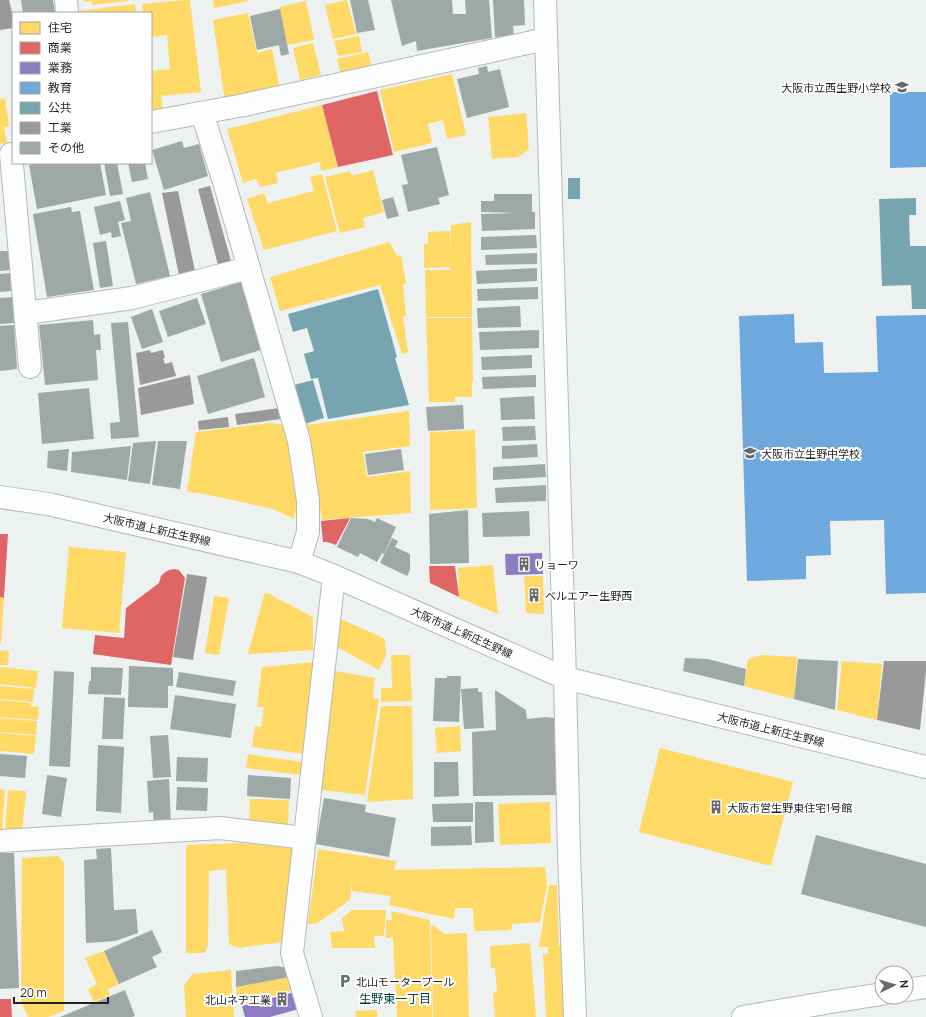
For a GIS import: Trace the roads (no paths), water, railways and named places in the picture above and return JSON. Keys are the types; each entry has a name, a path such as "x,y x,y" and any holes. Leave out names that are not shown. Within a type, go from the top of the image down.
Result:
{"street":[{"path":"66,0 67,12"},
{"path":"545,0 575,1017"},
{"path":"152,122 244,105 546,39"},
{"path":"202,113 226,189 299,441 308,501 308,532 299,562"},
{"path":"8,154 26,313 30,367"},
{"path":"26,313 132,298 249,268"},
{"name":"大阪市道上新庄生野線","path":"0,496 48,504 299,562 565,678 926,767"},
{"path":"311,1017 292,953 334,576"},
{"path":"0,841 220,828 305,838"},
{"path":"914,989 926,988"},
{"path":"743,1017 874,995"}],"place":[{"name":"大阪市立西生野小学校","path":"902,87"},
{"name":"大阪市立生野中学校","path":"750,453"},
{"name":"リョーワ","path":"524,564"},
{"name":"ベルエアー生野西","path":"534,595"},
{"name":"大阪市営生野東住宅1号館","path":"716,807"},
{"name":"北山モータープール","path":"345,981"},
{"name":"北山ネヂ工業","path":"282,999"}],"district":[{"name":"生野東一丁目","path":"395,998"}]}
